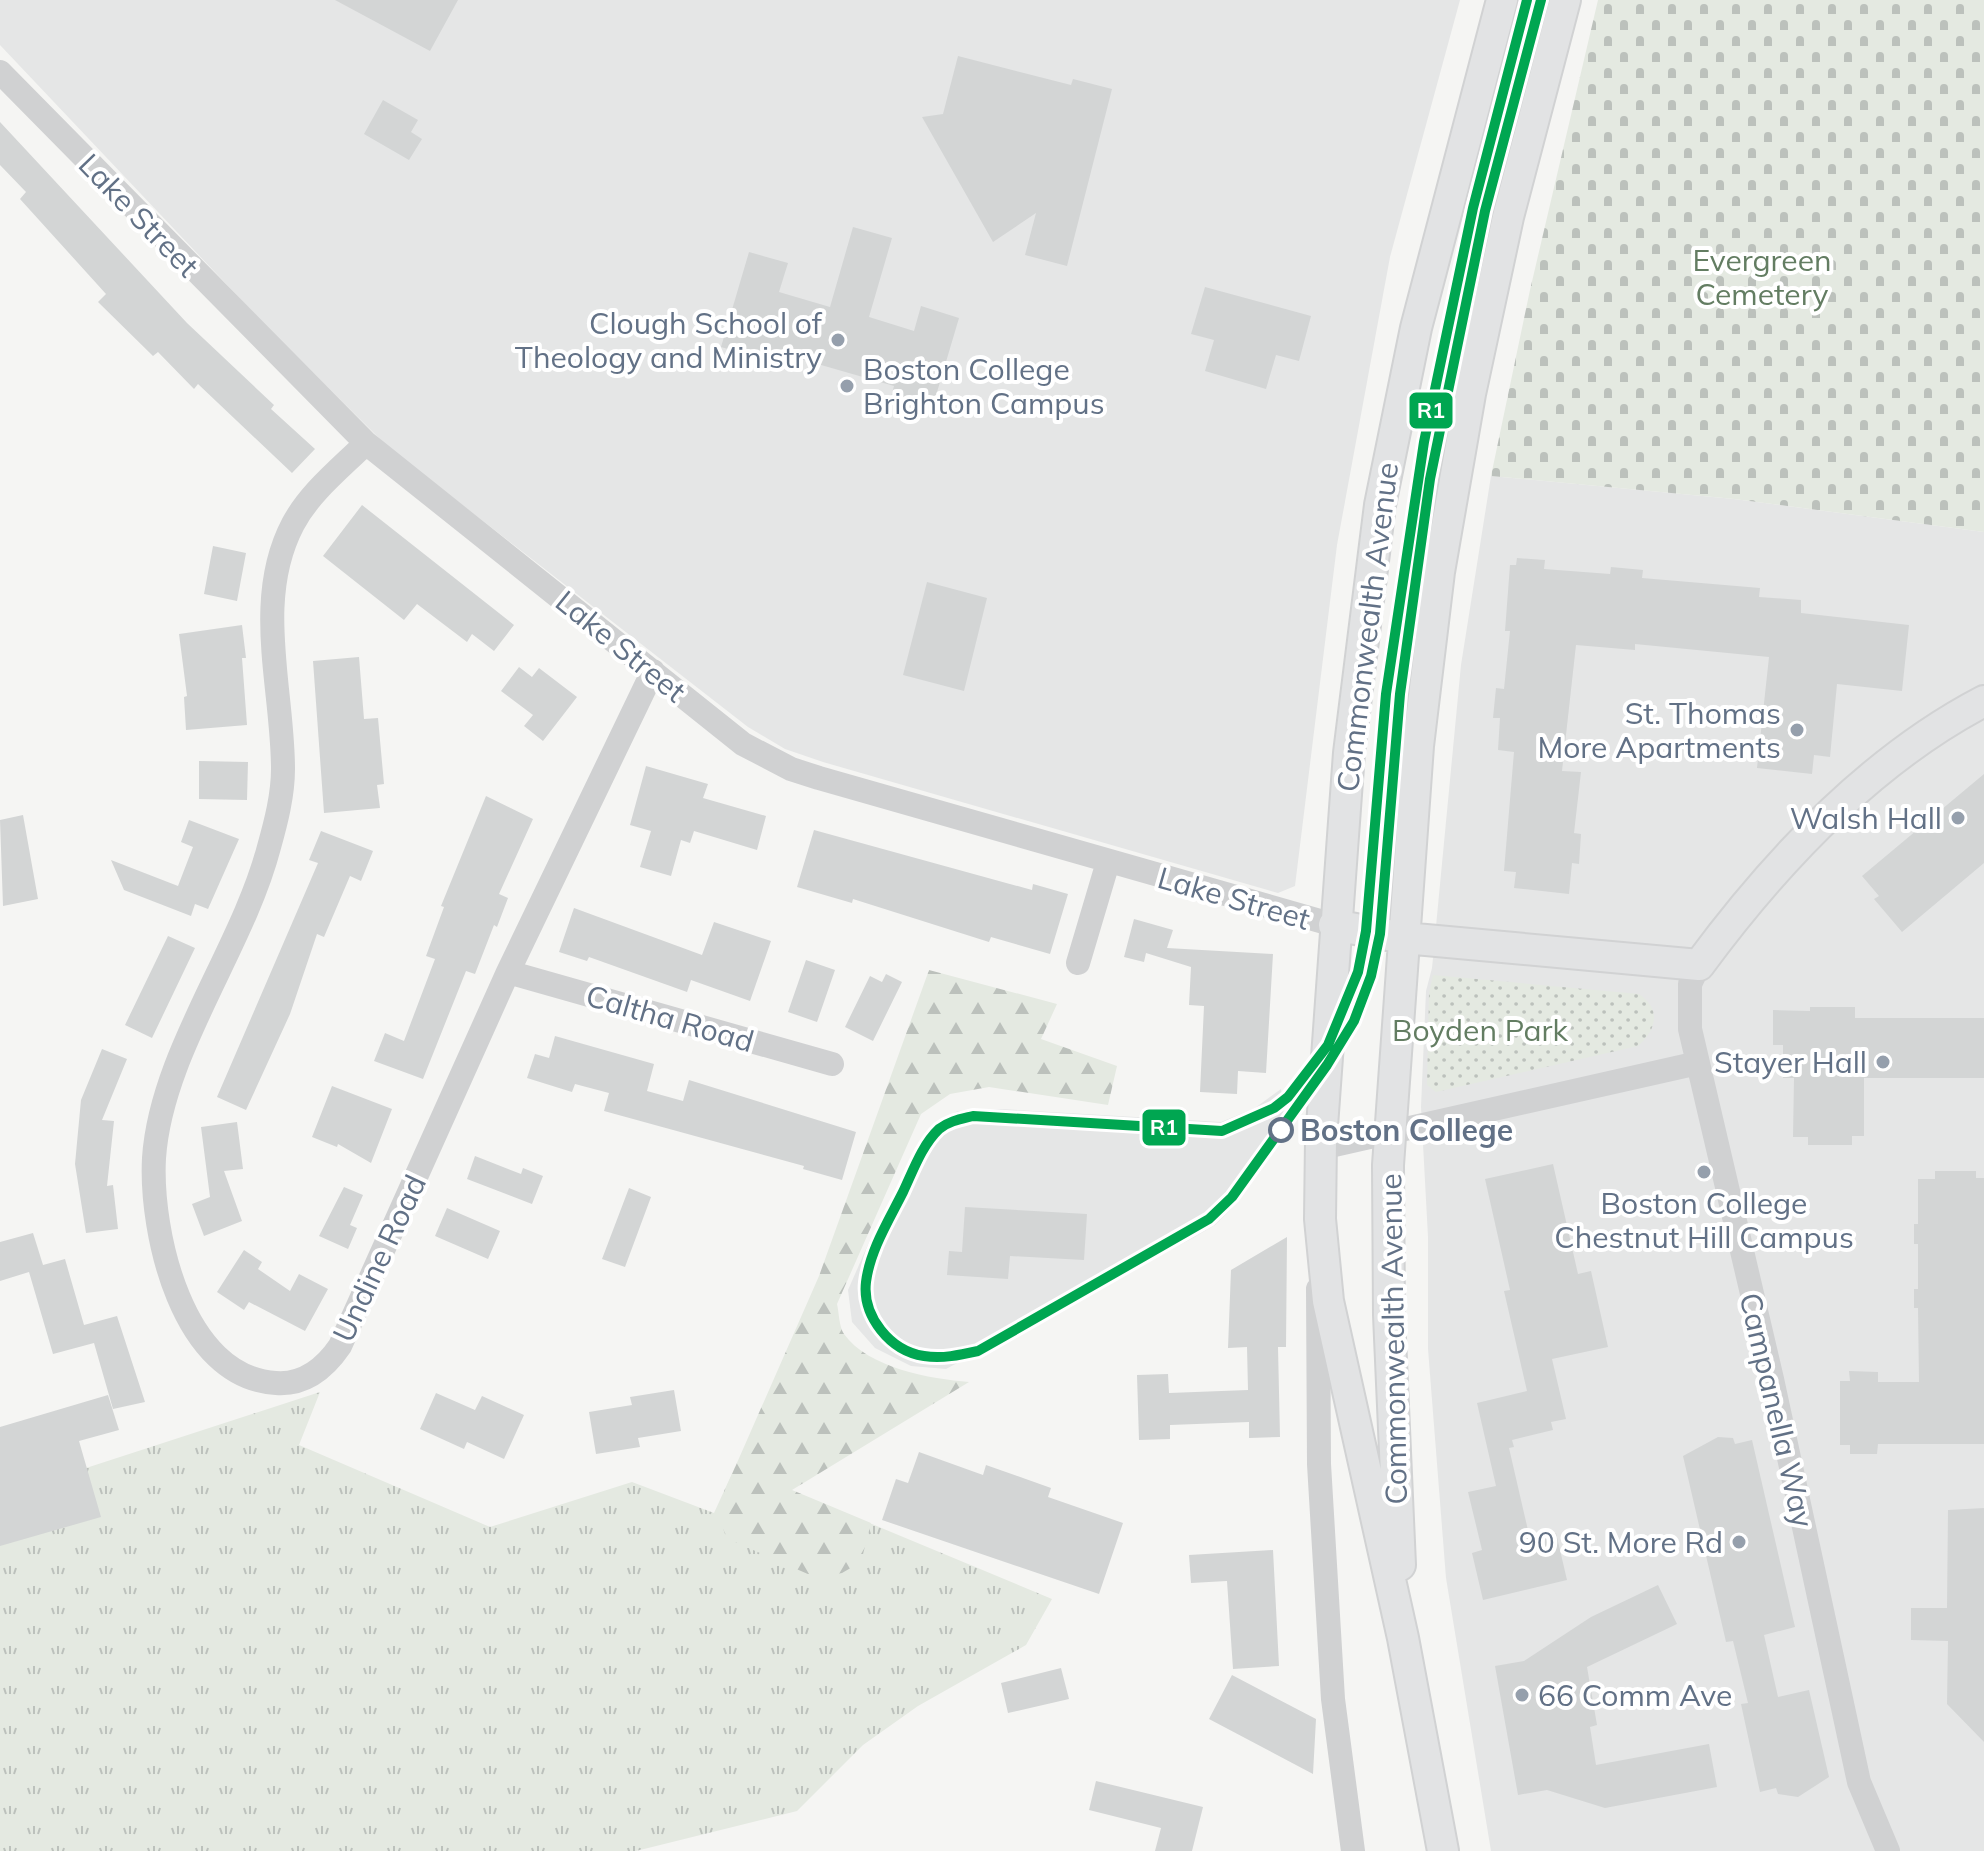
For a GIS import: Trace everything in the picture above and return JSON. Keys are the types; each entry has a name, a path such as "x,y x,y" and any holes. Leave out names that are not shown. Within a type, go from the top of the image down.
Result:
{"main road":[{"name":"Commonwealth Avenue","path":"1443,1851 1403,1638 1328,1301 1320,1219 1321,1148 1334,925 1358,671 1386,475 1434,254 1502,0"},
{"name":"Commonwealth Avenue","path":"1403,1638 1389,1315 1389,1132 1418,746 1454,483 1508,217 1565,0"},
{"path":"1699,965 1735,918 1820,823 1909,748 1952,718 1984,701"},
{"name":"Lake Street","path":"1334,925 1404,938 1699,965"}],"street":[{"name":"Lake Street","path":"0,72 366,443 743,744 791,769 1334,925"},
{"name":"Undine Road","path":"366,443 309,501 282,549 273,600 283,770 278,813 243,921 169,1089 157,1139 156,1211 168,1270 185,1311 200,1335 218,1356 239,1373 260,1381 288,1383 315,1373 334,1354 365,1293 508,972 653,671"},
{"path":"1078,963 1108,862"},
{"name":"Campanella Way","path":"1699,965 1691,983 1689,1016 1698,1063 1859,1782 1888,1851"},
{"name":"Caltha Road","path":"508,972 832,1064"},
{"path":"1321,1148 1698,1063"},
{"name":"Commonwealth Avenue","path":"1320,1219 1317,1436 1333,1699 1353,1851"}],"shaded area":[{"name":"Boston College Brighton Campus","path":"0,0 1460,0 1390,257 1337,545 1295,886 1278,893 823,762 785,749 748,727 389,448 264,324 0,45"},
{"name":"Boston College","path":"1491,476 1734,499 1984,532 1984,1851 1491,1851 1446,1578 1428,1349 1428,1237 1421,1107 1426,991 1432,968 1461,665"},
{"path":"1281,1089 1286,1134 1237,1203 1215,1225 1191,1239 946,1369 911,1366 875,1348 852,1322 848,1290 917,1149 940,1120 958,1111 1001,1109 1221,1122 1255,1108"}],"green space":[{"name":"Evergreen Cemetery","path":"1598,0 1984,0 1984,532 1734,499 1491,476 1530,290"},
{"path":"929,970 1057,1004 1041,1039 1117,1066 1108,1105 989,1087 950,1094 921,1114 837,1304 840,1324 855,1346 884,1363 901,1370 969,1382 792,1490 871,1523 861,1562 842,1573 817,1578 728,1539 715,1513 819,1276"},
{"name":"Boyden Park","path":"1433,975 1639,994 1651,1007 1654,1020 1649,1033 1638,1046 1436,1092 1427,1085 1429,993"},
{"path":"320,1392 299,1445 490,1527 632,1482 714,1513 735,1467 1052,1599 1026,1645 918,1706 863,1745 797,1811 636,1851 0,1851 0,1496"}],"building":[{"path":"335,0 458,0 430,51"},
{"path":"958,56 1071,85 1073,79 1112,89 1067,266 1025,255 1036,213 993,242 922,117 943,114"},
{"path":"383,100 418,120 411,132 422,139 409,160 364,134"},
{"path":"0,122 187,323 274,405 271,409 315,449 292,473 198,384 194,389 158,352 153,356 98,302 106,294 20,199 26,192 0,165"},
{"path":"853,227 892,238 869,317 914,331 921,306 959,318 932,409 891,397 894,386 776,352 773,362 721,347 749,252 788,263 779,292 830,307"},
{"path":"1205,287 1311,316 1299,361 1276,355 1266,389 1205,371 1214,340 1191,334"},
{"path":"362,505 514,625 494,651 472,634 467,642 417,604 404,620 323,556"},
{"path":"213,546 246,553 237,601 204,594"},
{"name":"St. Thomas More Apartments","path":"1517,558 1545,560 1544,569 1610,574 1611,567 1643,570 1642,578 1760,588 1759,597 1801,600 1801,613 1909,625 1902,691 1837,684 1830,757 1814,755 1812,774 1757,768 1769,657 1635,644 1635,650 1576,645 1562,771 1581,772 1574,833 1581,834 1579,864 1572,863 1569,894 1514,888 1516,872 1504,871 1514,752 1498,750 1500,718 1493,718 1496,688 1504,689 1510,631 1505,631 1510,565 1516,565"},
{"path":"927,582 987,598 964,691 903,675"},
{"path":"242,625 247,725 186,730 184,697 187,696 179,634"},
{"path":"359,657 364,719 378,718 384,784 377,785 380,808 324,813 313,661"},
{"path":"519,667 532,677 539,668 577,697 543,741 524,726 533,715 501,691"},
{"path":"199,761 248,762 247,800 199,799"},
{"path":"646,766 708,784 703,798 766,816 757,850 694,831 690,843 681,840 671,876 640,867 651,831 630,825"},
{"name":"Walsh Hall","path":"1984,774 1984,863 1902,932 1874,899 1879,896 1862,876"},
{"path":"486,796 533,819 499,894 508,898 497,927 494,925 475,974 466,971 423,1079 374,1061 385,1033 404,1041 435,959 426,956 444,907 441,906"},
{"path":"23,815 38,899 3,906 0,820"},
{"path":"189,820 239,839 208,909 195,904 191,916 124,890 111,860 178,886 193,847 181,842"},
{"path":"814,830 1032,890 1033,884 1068,894 1050,954 991,937 989,942 853,899 852,903 797,887"},
{"path":"321,831 373,851 361,881 350,876 324,937 317,934 290,1014 246,1110 217,1097 318,863 309,860"},
{"path":"574,908 702,955 714,922 771,941 750,1001 691,980 687,992 589,957 587,961 559,952"},
{"path":"1134,919 1173,930 1167,948 1273,954 1266,1073 1238,1071 1237,1094 1200,1092 1204,1006 1189,1005 1191,967 1146,953 1144,962 1124,957"},
{"path":"168,936 195,948 152,1038 125,1025"},
{"path":"806,960 835,970 817,1022 788,1012"},
{"path":"886,974 902,982 873,1041 845,1027 870,976 882,982"},
{"name":"Stayer Hall","path":"1810,1007 1855,1007 1855,1018 1984,1018 1984,1078 1864,1078 1864,1136 1852,1136 1852,1145 1808,1145 1808,1137 1793,1137 1794,1078 1783,1078 1783,1045 1773,1045 1773,1010 1810,1011"},
{"path":"555,1036 654,1064 647,1091 683,1101 689,1080 856,1132 842,1180 803,1169 804,1166 604,1111 609,1093 575,1084 572,1092 527,1078 535,1054 549,1058"},
{"path":"102,1049 127,1059 102,1120 114,1121 107,1186 113,1185 118,1229 86,1233 75,1164 81,1100"},
{"path":"332,1086 392,1109 371,1163 338,1144 337,1147 312,1137"},
{"path":"237,1122 243,1169 224,1171 242,1221 204,1236 192,1204 210,1197 201,1127"},
{"path":"475,1156 521,1174 523,1168 543,1176 532,1204 467,1179"},
{"path":"1553,1164 1578,1274 1591,1271 1608,1347 1552,1359 1566,1419 1551,1422 1553,1430 1512,1440 1514,1447 1509,1448 1530,1539 1556,1533 1567,1580 1483,1600 1472,1553 1482,1550 1468,1492 1496,1486 1477,1403 1527,1391 1504,1291 1510,1290 1485,1179"},
{"path":"1935,1171 1976,1171 1976,1178 1984,1178 1984,1444 1878,1444 1877,1454 1850,1454 1850,1445 1840,1445 1840,1381 1850,1381 1849,1371 1878,1372 1878,1382 1919,1382 1918,1308 1914,1308 1914,1289 1918,1289 1918,1244 1914,1244 1914,1224 1918,1224 1918,1179 1935,1179"},
{"path":"344,1187 363,1195 350,1225 357,1228 348,1249 319,1236"},
{"path":"629,1188 651,1197 625,1267 602,1259"},
{"path":"965,1207 1087,1214 1084,1260 1010,1256 1008,1279 947,1275 949,1251 962,1252"},
{"path":"447,1208 500,1231 488,1259 435,1236"},
{"path":"33,1233 43,1265 65,1259 84,1325 117,1316 145,1402 113,1409 94,1343 53,1354 29,1272 0,1281 0,1242"},
{"path":"1287,1237 1286,1347 1278,1347 1280,1437 1249,1438 1249,1422 1170,1425 1170,1439 1139,1440 1137,1375 1168,1374 1169,1393 1248,1390 1247,1347 1228,1348 1231,1270"},
{"path":"244,1250 262,1262 258,1269 290,1291 299,1274 328,1289 305,1331 249,1302 244,1310 217,1292"},
{"path":"674,1390 681,1431 638,1438 640,1447 596,1454 589,1412 632,1405 630,1397"},
{"path":"436,1393 475,1410 482,1396 524,1415 504,1459 467,1442 464,1449 420,1429"},
{"path":"108,1395 119,1430 79,1441 101,1517 0,1546 0,1427"},
{"name":"90 St. More Rd","path":"1718,1437 1733,1438 1735,1444 1752,1440 1795,1627 1764,1635 1778,1697 1809,1690 1829,1777 1798,1797 1778,1794 1776,1788 1760,1792 1741,1704 1748,1703 1733,1641 1726,1642 1683,1456"},
{"path":"919,1452 983,1475 986,1465 1051,1488 1048,1497 1123,1523 1099,1594 882,1520 896,1479 908,1483"},
{"path":"1984,1508 1984,1742 1947,1704 1948,1641 1911,1640 1911,1608 1947,1608 1948,1510"},
{"path":"1273,1550 1279,1666 1233,1669 1227,1581 1191,1583 1189,1555"},
{"name":"66 Comm Ave","path":"1658,1585 1677,1624 1587,1667 1597,1725 1590,1727 1596,1765 1709,1744 1717,1787 1605,1808 1547,1790 1518,1795 1495,1666 1524,1661 1591,1617"},
{"path":"1061,1668 1069,1699 1008,1713 1001,1683"},
{"path":"1232,1675 1316,1719 1313,1774 1209,1719"},
{"path":"1096,1781 1203,1807 1192,1851 1155,1851 1161,1828 1089,1810"}],"tram line":[{"path":"1196,1131 973,1116 943,1126 923,1150 872,1258 866,1295 874,1319 890,1339 912,1353 938,1357 978,1351 1209,1219 1242,1184"}],"transit line":[{"name":"R1","path":"1527,0 1473,208 1424,442 1386,694 1366,931 1358,972 1328,1045 1288,1097 1274,1108 1222,1131 973,1116 939,1129 923,1150 881,1236 866,1282 869,1307 881,1330 912,1353 938,1357 978,1351 1209,1219 1232,1197 1327,1065 1354,1021 1371,976 1380,934 1400,694 1430,479 1485,211 1541,0"}],"place":[{"name":"Clough School of Theology and Ministry","path":"838,340"},
{"name":"Boston College Brighton Campus","path":"847,386"},
{"name":"St. Thomas More Apartments","path":"1797,730"},
{"name":"Walsh Hall","path":"1958,818"},
{"name":"Stayer Hall","path":"1883,1062"},
{"name":"Boston College","path":"1281,1130"},
{"name":"Boston College Chestnut Hill Campus","path":"1704,1172"},
{"name":"90 St. More Rd","path":"1739,1542"},
{"name":"66 Comm Ave","path":"1522,1695"}]}
